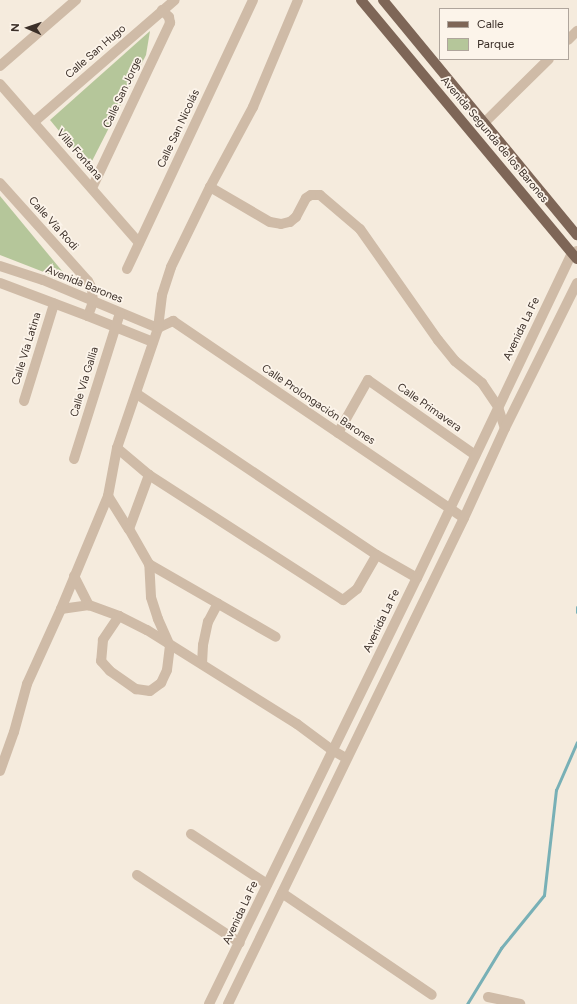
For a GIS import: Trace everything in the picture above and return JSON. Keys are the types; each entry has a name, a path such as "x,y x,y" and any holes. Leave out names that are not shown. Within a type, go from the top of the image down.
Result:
{"main road":[{"name":"Avenida Segunda de los Barones","path":"361,0 576,254"},
{"name":"Avenida Segunda de los Barones","path":"383,0 577,235"}],"street":[{"path":"0,66 76,0"},
{"name":"Calle San Hugo","path":"34,122 174,0"},
{"name":"Calle San Nicolás","path":"127,269 253,0"},
{"path":"0,771 14,732 27,684 61,609 108,496 117,448 137,394 158,328 162,295 171,267 210,187 252,107 298,0"},
{"name":"Calle San Jorge","path":"92,188 170,23 169,17 162,10"},
{"path":"569,39 577,31"},
{"path":"484,123 548,60"},
{"name":"Villa Fontana","path":"0,84 139,243"},
{"name":"Calle Vía Rodi","path":"0,183 88,281 92,289 93,302"},
{"path":"210,187 270,222 281,224 290,222 296,217 306,198 311,195 320,195 360,229 438,340 455,361 482,383 498,408 505,428"},
{"name":"Avenida La Fe","path":"209,1004 417,578 475,455 576,254"},
{"name":"Avenida Barones","path":"0,266 43,280 158,328"},
{"path":"0,283 153,342"},
{"path":"228,1004 346,758 464,518 505,428 577,283"},
{"path":"88,316 93,302"},
{"name":"Calle Vía Latina","path":"24,401 54,304"},
{"name":"Calle Vía Gallia","path":"74,459 120,313"},
{"name":"Calle Prolongación Barones","path":"158,328 173,321 464,518"},
{"name":"Calle Primavera","path":"338,433 368,380 475,455"},
{"path":"137,394 377,555 417,578"},
{"path":"117,448 149,475 343,600 357,588 377,555"},
{"path":"129,529 149,475"},
{"path":"108,496 150,564 276,637"},
{"path":"119,616 103,640 101,661 110,671 136,689 150,691 161,683 167,670 170,646 158,619 151,597 150,564"},
{"path":"74,576 89,605"},
{"path":"202,664 203,645 208,622 218,603"},
{"path":"61,609 89,605 119,616 147,630 170,646 202,664 297,724 332,750 346,758"},
{"path":"191,834 267,884"},
{"path":"137,875 240,943"},
{"path":"282,893 432,995"},
{"path":"488,997 520,1004"}],"green space":[{"path":"150,31 146,55 89,167 50,120"},
{"path":"0,196 72,283 0,255"}],"waterway":[{"path":"577,607 577,612"},
{"path":"467,1004 501,948 544,895 556,790 577,742"}]}
